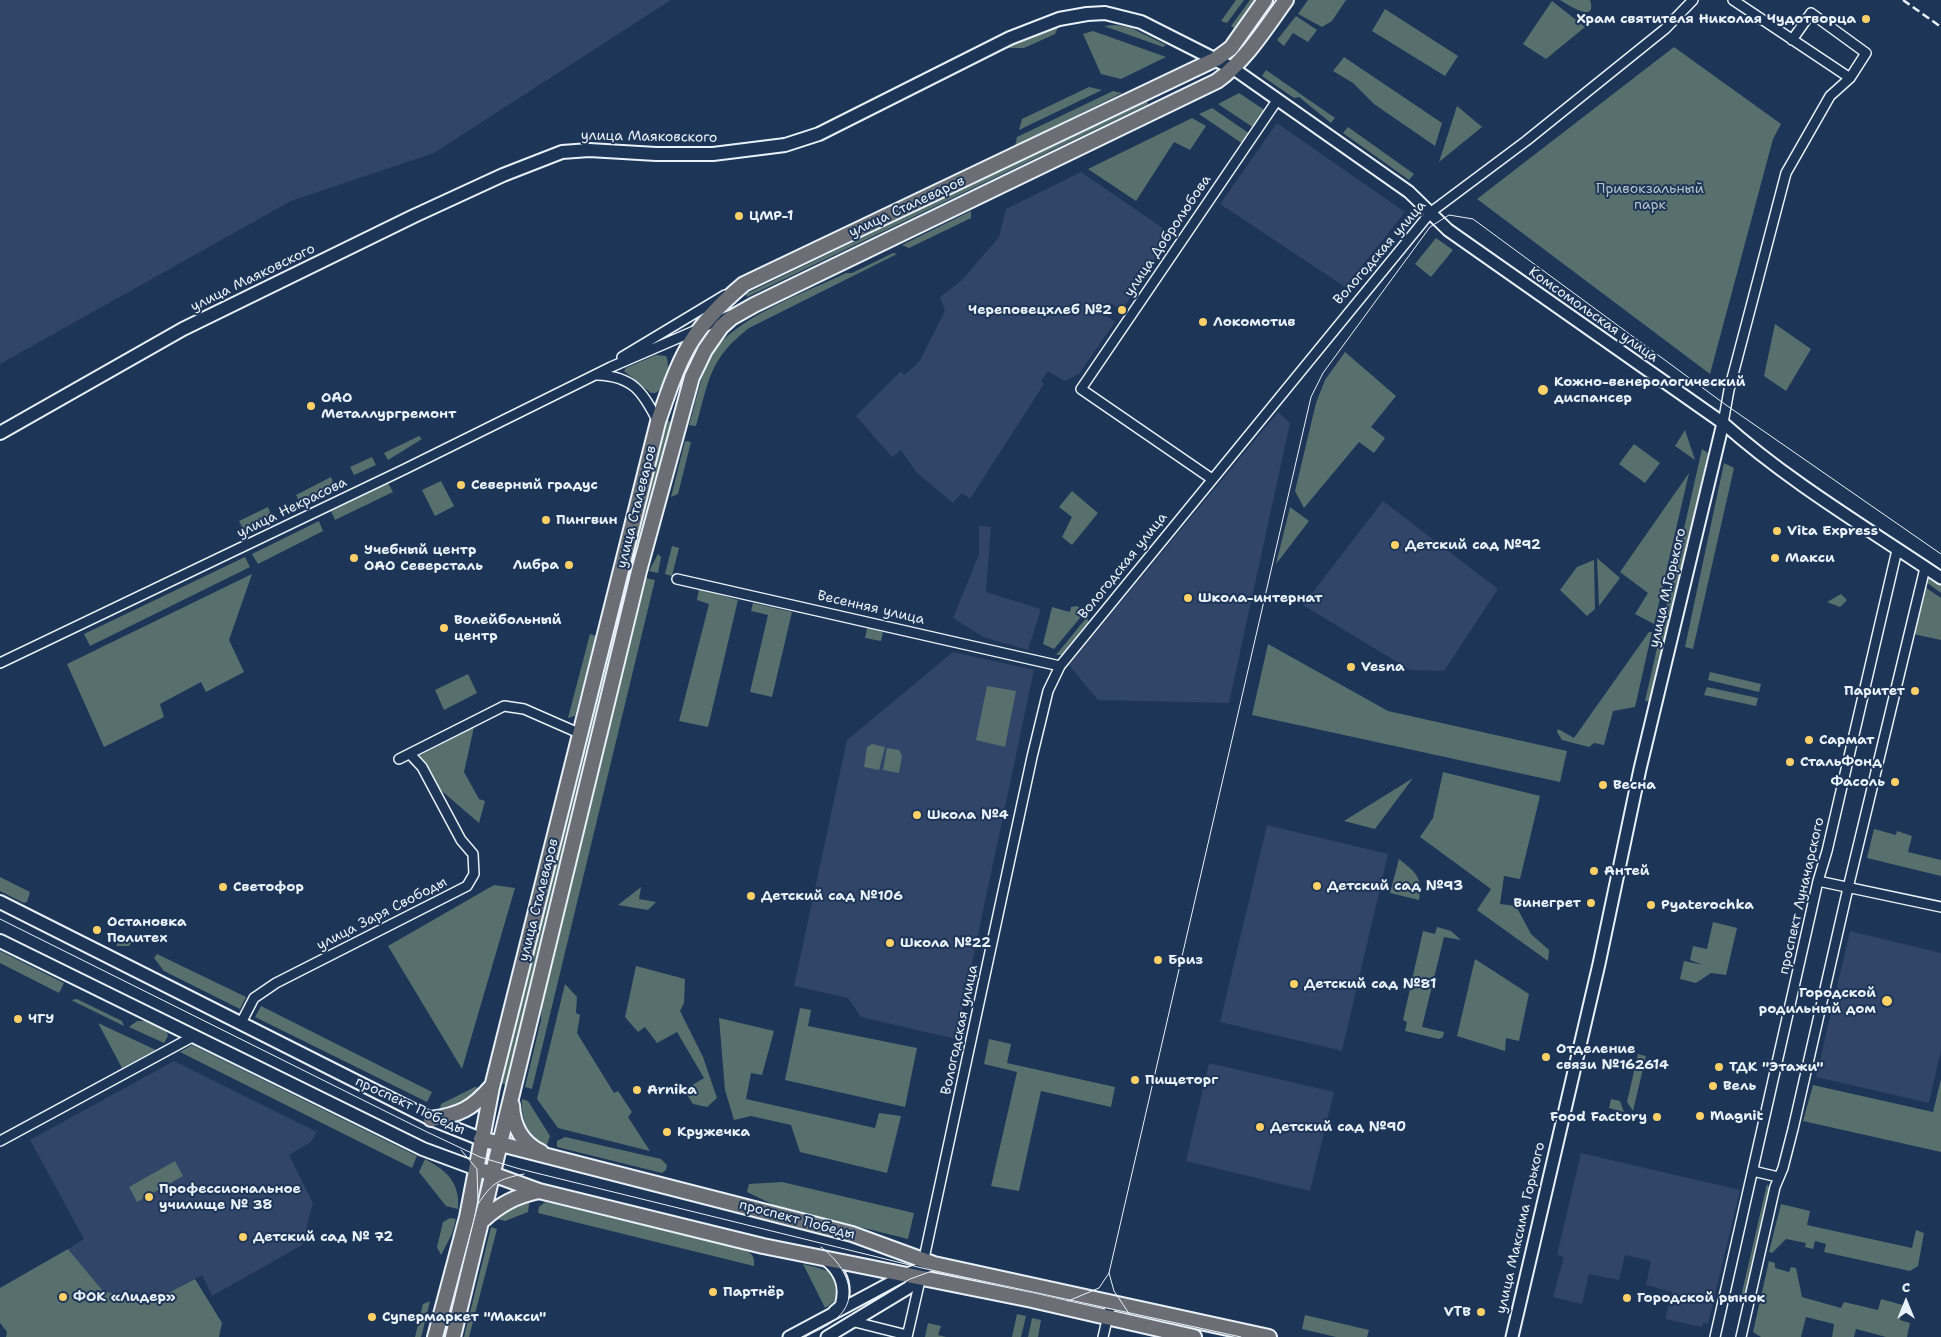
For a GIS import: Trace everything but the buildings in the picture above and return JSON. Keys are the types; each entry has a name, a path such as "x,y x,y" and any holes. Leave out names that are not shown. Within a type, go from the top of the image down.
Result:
{"main road":[{"name":"улица Сталеваров","path":"435,1337 467,1217 492,1087 658,422 675,372 699,328 722,302 744,284 1216,59 1231,48 1265,0"},
{"name":"улица Сталеваров","path":"453,1337 639,571 692,377 705,350 721,327 731,318 754,305 1217,81 1234,69 1286,0"},
{"name":"улица Маяковского","path":"0,433 183,329 414,216 503,175 562,152 589,150 693,154 785,146 819,134 1033,27 1087,14 1104,13 1140,22 1234,69"},
{"name":"проспект Победы","path":"0,902 431,1119 481,1139 852,1234 881,1244 921,1268 1107,1317 1194,1337"},
{"name":"проспект Победы","path":"0,941 423,1149 539,1191 763,1246 872,1268 921,1268 1111,1303 1269,1337"},
{"path":"431,1119 455,1114 475,1105 492,1087"},
{"path":"512,1092 513,1115 518,1132 533,1148 548,1156"},
{"path":"482,1221 497,1207 516,1197 539,1191"},
{"path":"872,1268 884,1261 884,1250 881,1244"}],"street":[{"name":"Вологодская улица","path":"907,1336 970,1052 1032,757 1048,691 1060,666 1432,212 1526,141 1666,30 1693,0"},
{"path":"1733,0 1850,78"},
{"name":"улица М.Горького","path":"1560,1125 1599,964 1640,769 1723,422 1731,381 1786,172 1830,96 1850,78 1866,52 1811,13 1792,40"},
{"name":"Комсомольская улица","path":"1234,69 1409,192 1432,212 1448,230 1723,422 1748,445 1897,550 1941,578"},
{"name":"улица Добролюбова","path":"1212,479 1081,389 1278,99"},
{"path":"594,374 744,284"},
{"path":"594,374 754,305"},
{"path":"594,374 612,375 632,383 645,395 658,422"},
{"name":"улица Некрасова","path":"0,662 412,465 594,374"},
{"name":"проспект Луначарского","path":"1716,1337 1818,881 1827,851 1897,550"},
{"path":"1741,1337 1778,1177 1783,1168 1793,1128 1848,888 1925,568"},
{"name":"Весенняя улица","path":"677,579 1060,666"},
{"path":"399,759 504,706 524,709 581,734"},
{"name":"улица Заря Свободы","path":"241,1023 254,998 276,983 467,886 474,874 473,854 461,840 422,767 410,754"},
{"path":"1818,881 1941,907"},
{"path":"0,1141 194,1036"},
{"name":"улица Максима Горького","path":"1512,1337 1560,1125"},
{"path":"1753,1171 1778,1177"},
{"path":"821,1257 836,1267 844,1287 841,1306 828,1317"},
{"path":"789,1337 921,1268"},
{"path":"827,1337 855,1322 908,1288 921,1268"},
{"path":"1103,1337 1111,1303"},
{"path":"855,1322 907,1336"}],"shaded area":[{"path":"0,0 671,0 434,153 291,201 0,364"},
{"path":"1277,123 1405,212 1345,287 1220,204"},
{"path":"1081,172 1173,235 1122,310 1112,304 1105,315 1115,322 1079,374 1064,381 1048,371 1041,381 1044,384 970,499 962,493 953,503 917,473 901,450 892,457 856,416 901,371 904,375 919,362 945,311 940,297 962,280 999,237 1006,209"},
{"name":"Школа-интернат","path":"1278,412 1290,423 1229,703 1098,700 1069,665"},
{"name":"Детский сад №92","path":"1383,501 1498,589 1444,671 1410,670 1303,605"},
{"path":"979,526 991,527 986,592 1041,609 1028,650 983,637 953,618 979,554"},
{"name":"Школа №4","path":"953,652 1034,670 956,1039 861,1017 848,998 794,986 847,740"},
{"path":"1267,825 1388,854 1342,1051 1220,1022"},
{"name":"Городской родильный дом","path":"1850,931 1941,953 1941,1050 1929,1103 1816,1077"},
{"name":"Профессиональное училище № 38","path":"174,1061 317,1132 311,1142 289,1155 313,1203 302,1245 212,1296 202,1275 151,1302 103,1291 68,1249 84,1239 30,1140"},
{"name":"Детский сад №90","path":"1209,1063 1334,1092 1310,1191 1186,1161"},
{"path":"1581,1153 1740,1190 1708,1324 1703,1323 1702,1327 1665,1319 1672,1292 1646,1285 1651,1261 1625,1255 1619,1280 1589,1274 1582,1304 1553,1297 1564,1257 1557,1255"}],"green space":[{"path":"1236,0 1244,0 1227,23 1221,21"},
{"path":"1250,0 1260,0 1238,31 1231,26"},
{"path":"1308,0 1346,0 1332,21 1322,27 1298,14"},
{"path":"1560,0 1590,0 1590,11 1581,11"},
{"path":"1552,1 1585,27 1546,59 1523,44"},
{"path":"1385,9 1458,56 1445,76 1372,31"},
{"path":"1296,16 1317,30 1308,42 1293,33 1284,46 1277,40"},
{"path":"1060,23 1055,34 1024,48 1006,48 1005,45"},
{"path":"1116,25 1131,28 1166,45 1163,47 1104,26"},
{"path":"1093,31 1166,57 1121,79 1101,74 1083,34"},
{"name":"Привокзальный парк","path":"1674,47 1781,124 1773,139 1710,374 1477,199"},
{"path":"1344,57 1442,123 1435,146 1374,104 1353,83 1333,71"},
{"path":"1266,70 1335,118 1331,123 1299,97 1294,98 1262,76"},
{"path":"1089,87 1102,90 1019,130 1022,119"},
{"path":"1113,91 1122,93 1015,146 1017,137"},
{"path":"1239,93 1266,111 1254,128 1218,104"},
{"path":"1146,100 1148,104 747,297 746,294"},
{"path":"1457,106 1482,127 1439,162"},
{"path":"1212,108 1250,134 1243,144 1199,114"},
{"path":"1192,118 1206,126 1190,150 1174,142 1136,201 1088,169"},
{"path":"1348,127 1414,174 1409,180 1343,133"},
{"path":"971,211 971,218 909,248 902,245"},
{"path":"1436,238 1453,250 1431,277 1415,264"},
{"path":"893,253 897,254 749,328 736,339 718,361 712,371 696,426 689,425 707,364 721,342 735,330 772,307 846,273 852,273"},
{"path":"1775,324 1811,349 1786,391 1764,376"},
{"path":"1345,352 1396,396 1371,427 1385,438 1374,453 1359,442 1304,508 1295,491 1316,403 1325,380"},
{"path":"656,355 666,356 668,371 665,382 659,391 651,393 624,371 626,368"},
{"path":"666,420 672,422 635,568 629,565"},
{"path":"1685,430 1695,460 1675,446"},
{"path":"419,436 422,439 388,460 384,453"},
{"path":"685,441 691,442 678,494 671,497"},
{"path":"1634,444 1660,463 1645,483 1619,464"},
{"path":"1702,449 1708,453 1653,695 1649,701 1645,701"},
{"path":"372,457 376,465 354,475 350,467"},
{"path":"1724,463 1734,468 1693,649 1685,647"},
{"path":"1689,473 1654,624 1635,614 1648,593 1620,572"},
{"path":"331,477 334,486 300,503 296,495"},
{"path":"441,481 454,506 435,516 422,490"},
{"path":"388,483 393,492 335,520 331,511"},
{"path":"1072,491 1098,513 1072,545 1062,537 1072,517 1059,507"},
{"path":"268,507 272,517 244,531 239,521"},
{"path":"1290,507 1309,521 1276,564"},
{"path":"319,521 323,531 258,564 252,554"},
{"path":"672,546 679,548 672,576 665,574"},
{"path":"658,554 661,557 658,573 649,571"},
{"path":"245,557 250,567 90,646 84,634"},
{"path":"1597,558 1620,578 1599,606"},
{"path":"1594,560 1595,609 1587,616 1560,590 1577,567"},
{"path":"1928,572 1941,581 1941,593 1926,582"},
{"path":"252,574 229,640 244,672 206,692 201,682 160,704 164,717 104,747 67,664"},
{"path":"626,575 632,576 506,1085 499,1082"},
{"path":"645,578 655,580 532,1089 525,1087 541,1020 542,999"},
{"path":"1925,587 1941,598 1941,640 1913,634"},
{"path":"699,589 738,600 708,727 679,721 709,604 697,600"},
{"path":"1841,594 1847,600 1840,607 1827,602"},
{"path":"753,603 792,612 772,697 750,692 768,615 751,611"},
{"path":"1077,606 1085,612 1054,649 1043,644 1052,607 1070,612 1071,607"},
{"path":"1087,617 1089,623 1062,655 1056,655"},
{"path":"867,628 883,632 881,641 865,638"},
{"path":"1649,632 1652,632 1635,707 1613,711 1604,745 1594,743 1589,747 1562,740 1557,732 1558,729 1574,738"},
{"path":"590,634 596,636 575,716 568,718"},
{"path":"1268,644 1388,711 1567,751 1560,782 1252,715"},
{"path":"1710,672 1761,684 1759,692 1708,680"},
{"path":"468,674 477,693 444,710 435,690"},
{"path":"987,686 1016,691 1005,747 976,740"},
{"path":"1707,687 1758,698 1756,706 1704,695"},
{"path":"474,727 464,772 479,799 485,801 479,823 408,762"},
{"path":"872,744 885,747 879,770 864,767 867,747"},
{"path":"887,748 899,750 902,756 899,773 883,770"},
{"path":"1443,772 1540,796 1520,879 1504,876 1500,904 1516,906 1531,934 1549,950 1548,961 1477,910 1491,889 1420,837 1433,818"},
{"path":"1413,778 1375,829 1344,821"},
{"path":"1874,829 1896,835 1897,831 1912,836 1908,852 1941,860 1941,876 1867,858"},
{"path":"1399,859 1417,876 1420,886 1419,900 1390,893"},
{"path":"0,877 30,892 27,902 24,903 0,891"},
{"path":"494,885 515,888 462,1069 388,946"},
{"path":"641,887 639,899 656,902 648,910 618,905"},
{"path":"1713,922 1737,928 1726,975 1711,973 1696,983 1680,979 1684,961 1703,965 1690,960 1693,946 1707,949"},
{"path":"1437,927 1451,931 1461,940 1444,937 1422,1027 1444,1032 1443,1037 1439,1039 1405,1031 1407,1022 1403,1020 1423,931 1435,934"},
{"path":"122,936 132,941 129,946 116,946"},
{"path":"0,951 64,983 59,993 0,963"},
{"path":"157,954 246,997 240,1009 164,971 154,958"},
{"path":"1475,959 1529,994 1519,1041 1506,1038 1505,1051 1457,1036"},
{"path":"636,966 685,979 684,1003 680,1011 703,1057 717,1098 707,1107 693,1104 684,1090 704,1078 677,1032 657,1043 645,1027 638,1032 625,1017"},
{"path":"565,984 577,997 576,1013 580,1015 577,1033 614,1093 618,1091 632,1112 628,1117 650,1151 558,1128 537,1099"},
{"path":"77,999 122,1021 124,1026 71,1000"},
{"path":"261,1006 432,1092 427,1102 255,1017"},
{"path":"800,1008 811,1010 808,1026 917,1048 905,1107 785,1080"},
{"path":"719,1018 774,1031 762,1075 751,1073 746,1099 875,1128 879,1113 901,1116 887,1173 800,1152 791,1125 751,1116 734,1120 725,1090"},
{"path":"137,1021 148,1021 166,1030 168,1036 164,1043 129,1027"},
{"path":"98,1023 156,1050 122,1068"},
{"path":"989,1039 1011,1044 1007,1063 1115,1087 1111,1107 1041,1091 1019,1191 991,1186 1017,1072 984,1064"},
{"path":"192,1045 417,1156 412,1168 180,1052"},
{"path":"1638,1054 1646,1056 1633,1111 1627,1102"},
{"path":"1941,1079 1941,1152 1803,1121 1813,1085 1933,1112"},
{"path":"475,1087 480,1088 473,1098 458,1107 440,1108 441,1104"},
{"path":"522,1099 528,1101 550,1136 547,1145 535,1137 527,1127 524,1121"},
{"path":"1611,1099 1620,1101 1624,1112 1609,1108"},
{"path":"565,1137 661,1159 667,1165 666,1170 662,1173 557,1147 557,1141"},
{"path":"425,1159 440,1168 451,1178 457,1191 458,1209 446,1206 419,1172"},
{"path":"175,1161 183,1176 137,1202 129,1187"},
{"path":"782,1182 914,1213 908,1239 776,1206 747,1192 749,1184"},
{"path":"1767,1184 1771,1190 1746,1298 1740,1301"},
{"path":"530,1198 528,1212 505,1221 497,1219 500,1212"},
{"path":"545,1202 741,1249 752,1254 754,1266 538,1213 539,1207"},
{"path":"1781,1204 1810,1211 1807,1225 1912,1248 1916,1230 1924,1233 1918,1266 1910,1271 1824,1252 1826,1244 1815,1241 1813,1249 1805,1247 1806,1243 1786,1239 1772,1253 1769,1252"},
{"path":"450,1218 456,1219 452,1234 441,1255 437,1247 443,1222"},
{"path":"470,1221 476,1223 447,1337 441,1337"},
{"path":"491,1227 497,1229 469,1337 464,1337"},
{"name":"ФОК «Лидер»","path":"68,1249 103,1291 151,1302 195,1279 222,1323 219,1337 6,1337 7,1332 0,1323 0,1288"},
{"path":"1769,1261 1775,1263 1775,1268 1789,1272 1791,1267 1796,1268 1802,1297 1841,1308 1844,1302 1878,1310 1881,1299 1903,1305 1900,1320 1910,1323 1907,1337 1886,1337 1856,1329 1854,1337 1832,1337 1834,1324 1806,1317 1801,1337 1761,1337 1753,1332"},
{"path":"803,1264 827,1271 836,1278 839,1289 836,1298 825,1308"},
{"path":"430,1301 421,1337 415,1337 423,1304"},
{"path":"1017,1314 1026,1316 1021,1337 1012,1337"},
{"path":"1305,1315 1369,1330 1367,1337 1336,1337 1302,1329"},
{"path":"1032,1318 1041,1320 1038,1337 1028,1337"},
{"path":"928,1323 941,1326 938,1335 946,1337 925,1337"}],"tram line":[{"path":"1068,1301 1099,1288 1109,1273 1311,397 1323,373 1430,227 1449,215 1473,219 1726,405 1941,554"},
{"path":"0,919 480,1157 520,1169 922,1268 1241,1337"},
{"path":"444,1337 478,1204 477,1169 461,1150"},
{"path":"478,1204 487,1191 496,1183 524,1174"},
{"path":"805,1337 836,1319 844,1310 848,1300 849,1291 843,1271 837,1262 821,1247"},
{"path":"841,1317 910,1279 932,1271"},
{"path":"1109,1273 1114,1291 1130,1315"}],"railway":[{"path":"1903,0 1941,27"}],"place":[{"name":"Храм святителя Николая Чудотворца","path":"1866,19"},
{"name":"ЦМР-1","path":"739,216"},
{"name":"Череповецхлеб №2","path":"1122,310"},
{"name":"Локомотив","path":"1203,322"},
{"name":"Кожно-венерологический диспансер","path":"1543,390"},
{"name":"OAO Металлургремонт","path":"311,406"},
{"name":"Северный градус","path":"461,485"},
{"name":"Пингвин","path":"546,520"},
{"name":"Vita Express","path":"1777,531"},
{"name":"Детский сад №92","path":"1395,545"},
{"name":"Учебный центр ОАО Северсталь","path":"354,558"},
{"name":"Макси","path":"1775,558"},
{"name":"Либра","path":"569,565"},
{"name":"Школа-интернат","path":"1188,598"},
{"name":"Волейбольный центр","path":"444,628"},
{"name":"Vesna","path":"1351,667"},
{"name":"Паритет","path":"1915,691"},
{"name":"Сармат","path":"1809,740"},
{"name":"СтальФонд","path":"1790,762"},
{"name":"Фасоль","path":"1895,782"},
{"name":"Весна","path":"1603,785"},
{"name":"Школа №4","path":"917,815"},
{"name":"Антей","path":"1594,871"},
{"name":"Детский сад №93","path":"1317,886"},
{"name":"Светофор","path":"223,887"},
{"name":"Детский сад №106","path":"751,896"},
{"name":"Винегрет","path":"1591,903"},
{"name":"Pyaterochka","path":"1651,905"},
{"name":"Остановка Политех","path":"97,930"},
{"name":"Школа №22","path":"890,943"},
{"name":"Бриз","path":"1158,960"},
{"name":"Детский сад №81","path":"1294,984"},
{"name":"Городской родильный дом","path":"1887,1001"},
{"name":"ЧГУ","path":"18,1019"},
{"name":"Отделение связи №162614","path":"1546,1057"},
{"name":"ТДК \"Этажи\"","path":"1719,1067"},
{"name":"Пищеторг","path":"1135,1080"},
{"name":"Вель","path":"1713,1086"},
{"name":"Arnika","path":"637,1090"},
{"name":"Magnit","path":"1700,1116"},
{"name":"Food Factory","path":"1657,1117"},
{"name":"Детский сад №90","path":"1260,1127"},
{"name":"Кружечка","path":"667,1132"},
{"name":"Профессиональное училище № 38","path":"149,1197"},
{"name":"Детский сад № 72","path":"243,1237"},
{"name":"Партнёр","path":"713,1292"},
{"name":"ФОК «Лидер»","path":"63,1297"},
{"name":"Городской рынок","path":"1627,1298"},
{"name":"VTB","path":"1481,1312"},
{"name":"Супермаркет \"Макси\"","path":"372,1317"}]}
